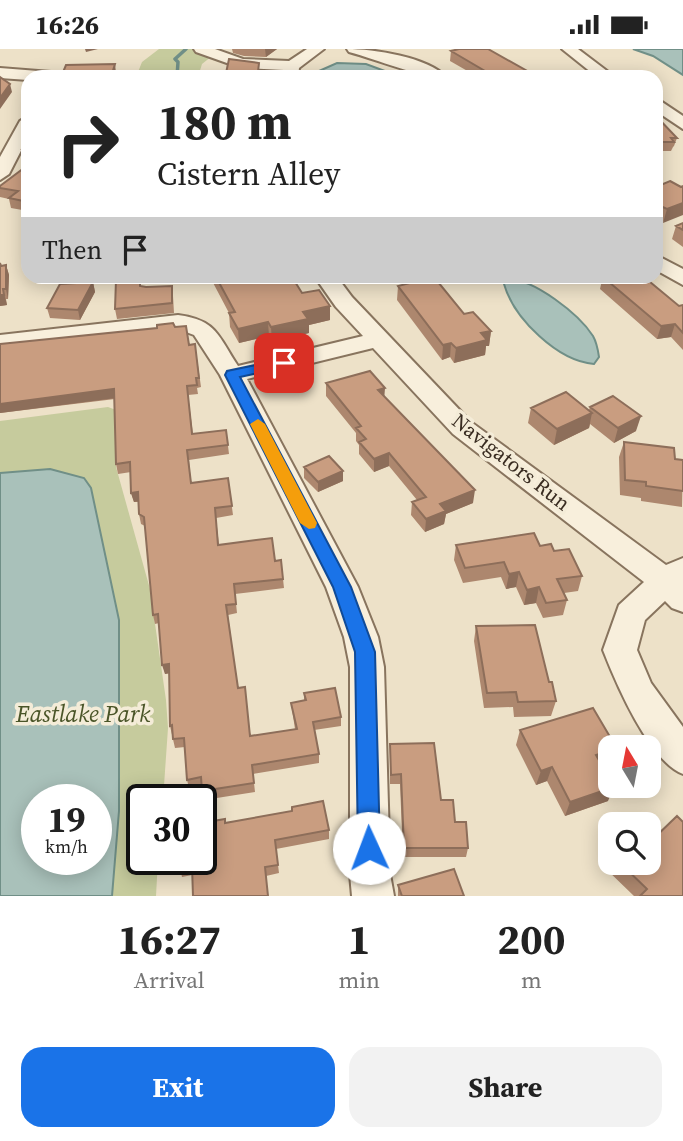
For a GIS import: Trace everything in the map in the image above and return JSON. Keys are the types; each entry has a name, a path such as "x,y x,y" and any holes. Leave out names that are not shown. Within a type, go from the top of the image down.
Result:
{"street":[{"path":"201,49 241,63 280,70"},
{"path":"293,70 317,49"},
{"path":"354,49 425,70"},
{"path":"569,49 598,70"},
{"path":"0,73 21,75"},
{"path":"663,108 683,124"},
{"path":"0,174 21,127"},
{"path":"663,265 683,278"},
{"name":"Navigators Run","path":"331,284 344,302 462,428 677,583"},
{"path":"0,342 178,322 193,324 203,330 232,375 342,587 365,652 370,874 373,896"},
{"path":"232,375 379,339"},
{"path":"677,583 630,614 620,650 637,692 683,757"}],"green space":[{"path":"159,49 192,49 212,56 202,64 200,70 139,70 142,62"},
{"name":"Eastlake Park","path":"108,407 116,410 116,467 150,589 166,700 168,728 164,784 126,784 126,875 157,875 156,896 0,896 0,421"}],"water":[{"path":"633,49 683,49 683,75 653,56"},
{"path":"337,63 366,64 382,70 321,70"},
{"path":"504,284 527,284 543,291 567,308 593,336 599,357 594,364 580,361 552,347 527,324 509,297"},
{"path":"50,469 84,478 91,488 119,620 119,811 112,896 0,896 0,473"}],"building":[{"path":"488,49 525,70 483,70 451,51"},
{"path":"229,59 259,63 258,70 227,70"},
{"path":"115,64 113,70 64,70 66,65"},
{"path":"0,77 10,84 0,98"},
{"path":"663,123 677,138 671,138 674,142 663,142"},
{"path":"21,170 21,201 9,198 18,191 0,186"},
{"path":"670,181 683,186 683,203 667,209 663,207 663,184"},
{"path":"0,263 1,266 6,265 4,295 0,295"},
{"path":"60,284 92,284 78,310 47,308"},
{"path":"116,284 172,286 172,303 115,309"},
{"path":"220,284 296,284 302,293 319,290 330,306 303,312 308,319 271,327 268,322 238,329 229,313 235,312"},
{"path":"440,284 464,314 473,312 491,331 481,333 487,340 456,348 451,343 443,345 398,286"},
{"path":"611,284 652,284 679,306 683,305 683,333 675,324 661,326"},
{"path":"173,323 175,327 186,326 189,345 195,344 199,378 196,378 197,385 187,386 192,434 226,430 228,445 187,450 191,483 228,478 232,506 215,508 218,545 272,538 275,561 281,560 283,579 234,584 236,604 226,605 238,688 245,687 250,736 297,729 291,703 306,700 304,693 335,688 341,717 313,722 319,754 252,765 254,783 217,789 217,784 202,784 201,777 187,780 184,738 173,739 172,725 170,726 169,664 162,665 158,614 153,615 144,517 139,514 138,492 131,493 130,462 116,464 114,389 0,404 0,344 157,328 157,325"},
{"path":"370,371 385,388 378,390 475,490 440,504 446,511 426,519 412,502 426,497 389,453 374,459 359,442 366,439 356,428 361,426 326,383"},
{"path":"566,392 592,413 557,429 531,408"},
{"path":"613,396 641,416 618,428 590,407"},
{"path":"624,442 674,448 675,459 683,460 683,491 625,480"},
{"path":"329,456 343,471 318,482 304,467"},
{"path":"534,533 540,546 551,544 554,551 569,549 582,576 557,579 567,600 546,603 539,587 527,590 519,572 509,574 504,562 465,568 456,545"},
{"path":"535,625 556,701 518,702 516,692 487,693 476,626"},
{"path":"593,708 609,735 598,735 598,792 570,802 552,767 541,771 520,730"},
{"path":"434,743 441,800 453,800 455,822 466,822 468,848 404,848 401,774 391,775 390,744"},
{"path":"323,801 329,830 275,840 278,865 265,867 268,896 193,896 192,875 217,875 217,820 225,819 225,823 292,811 292,807"},
{"path":"677,816 683,822 683,896 640,896 647,889 632,875 661,875 661,831"},
{"path":"454,869 464,896 402,896 398,885"}],"waterway":[{"path":"177,70 178,62 175,59 186,49"}],"slow traffic":[{"path":"258,424 309,523"}],"route":[{"path":"284,363 232,375 342,587 361,637 367,667 369,848"}]}
